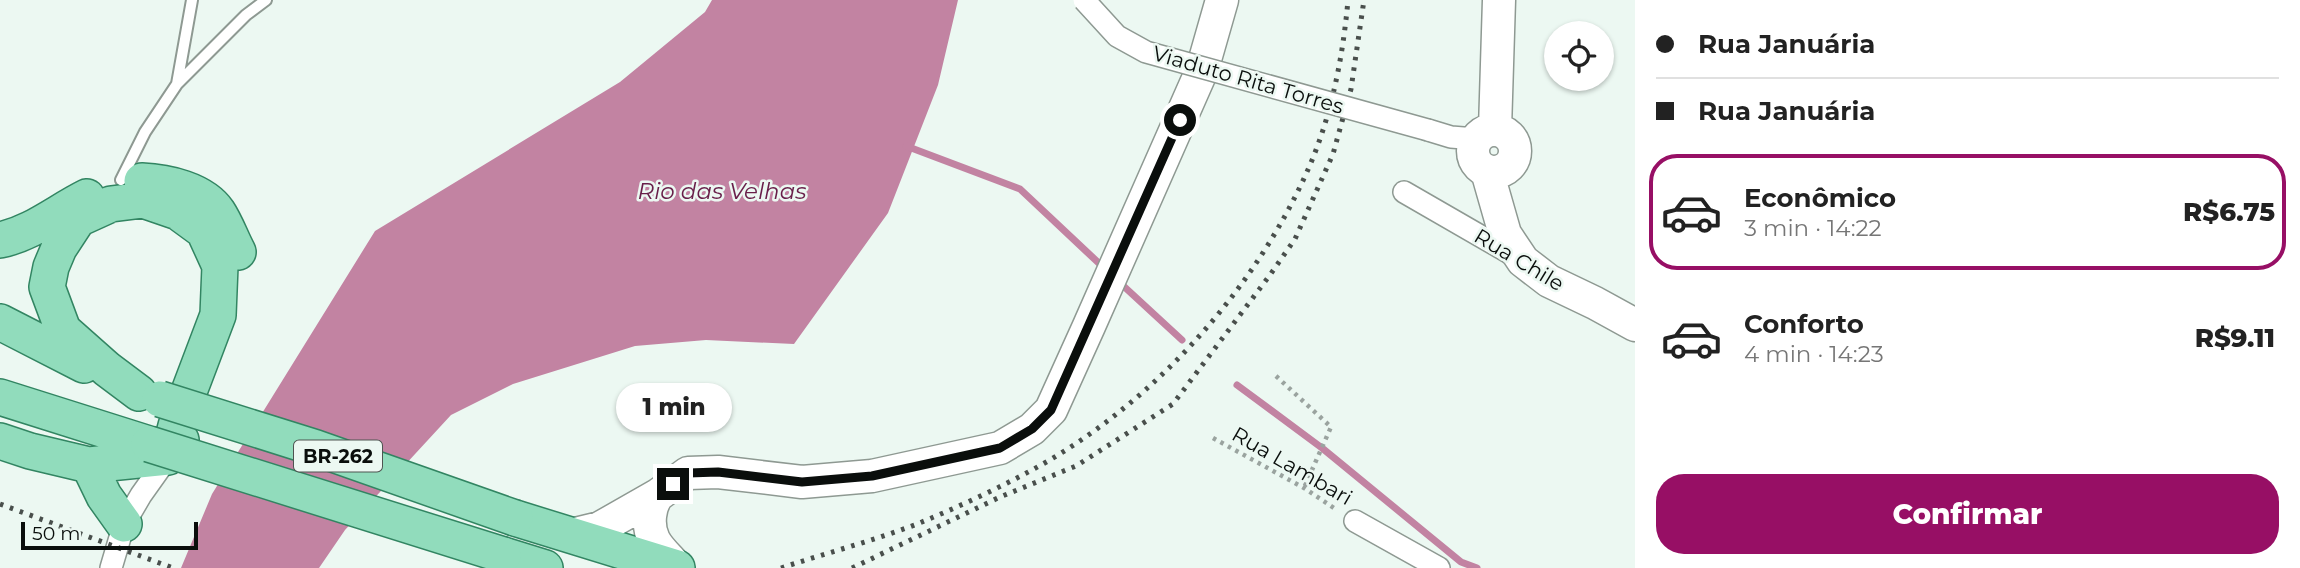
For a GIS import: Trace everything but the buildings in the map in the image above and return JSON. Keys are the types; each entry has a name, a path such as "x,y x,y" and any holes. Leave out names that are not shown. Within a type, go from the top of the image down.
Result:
{"main road":[{"path":"0,240 18,237 121,180 164,182 192,191 216,209 239,255 241,279 216,363 191,427 159,451 89,465 30,451 0,440"},
{"path":"149,396 107,369 63,330 47,287 59,248 78,219 111,204 143,200 178,212 204,232 220,266 218,315 176,426 159,451"},
{"name":"BR-262","path":"0,322 149,396 316,448 515,518 677,568"},
{"name":"BR-262","path":"0,397 159,451 545,568"},
{"path":"89,465 104,496 124,524"}],"street":[{"name":"Viaduto Rita Torres","path":"1084,0 1116,36 1146,52 1429,130 1482,150"},
{"path":"571,536 600,528 658,495 688,473 718,472 802,482 872,476 1000,448 1032,429 1051,410 1089,326 1202,70 1222,0"},
{"path":"1499,0 1482,150 1505,234 1523,261"},
{"name":"Rua Chile","path":"1404,192 1523,261 1549,281 1635,325"},
{"path":"111,568 124,524 141,495 159,451"},
{"path":"658,495 652,503 650,518 654,540 677,568"},
{"path":"1355,521 1440,568"}],"lane":[{"path":"177,84 192,0"},
{"path":"121,180 145,132 177,84 246,15 266,0"}],"path":[{"path":"1276,376 1331,427 1304,488"},
{"name":"Rua Lambari","path":"1213,438 1304,488 1355,521"}],"water":[{"name":"Rio das Velhas","path":"712,0 958,0 938,85 888,213 794,344 706,340 635,346 513,384 451,415 345,530 319,568 181,568 212,494 375,231 620,82 705,12"}],"waterway":[{"path":"906,146 1020,189 1104,268"},
{"path":"1118,281 1182,340"},
{"path":"1237,385 1322,448 1461,562 1477,568"}],"railway":[{"path":"781,568 917,524 1032,470 1076,443 1118,412 1158,378 1196,340 1261,256 1310,165 1330,105 1340,63 1348,0"},
{"path":"852,568 1000,497 1076,466 1173,404 1295,239 1333,154 1351,89 1364,0"},
{"path":"0,504 173,568"}],"route":[{"path":"673,484 688,473 718,472 802,482 872,476 1000,448 1032,429 1051,410 1180,120"}]}
